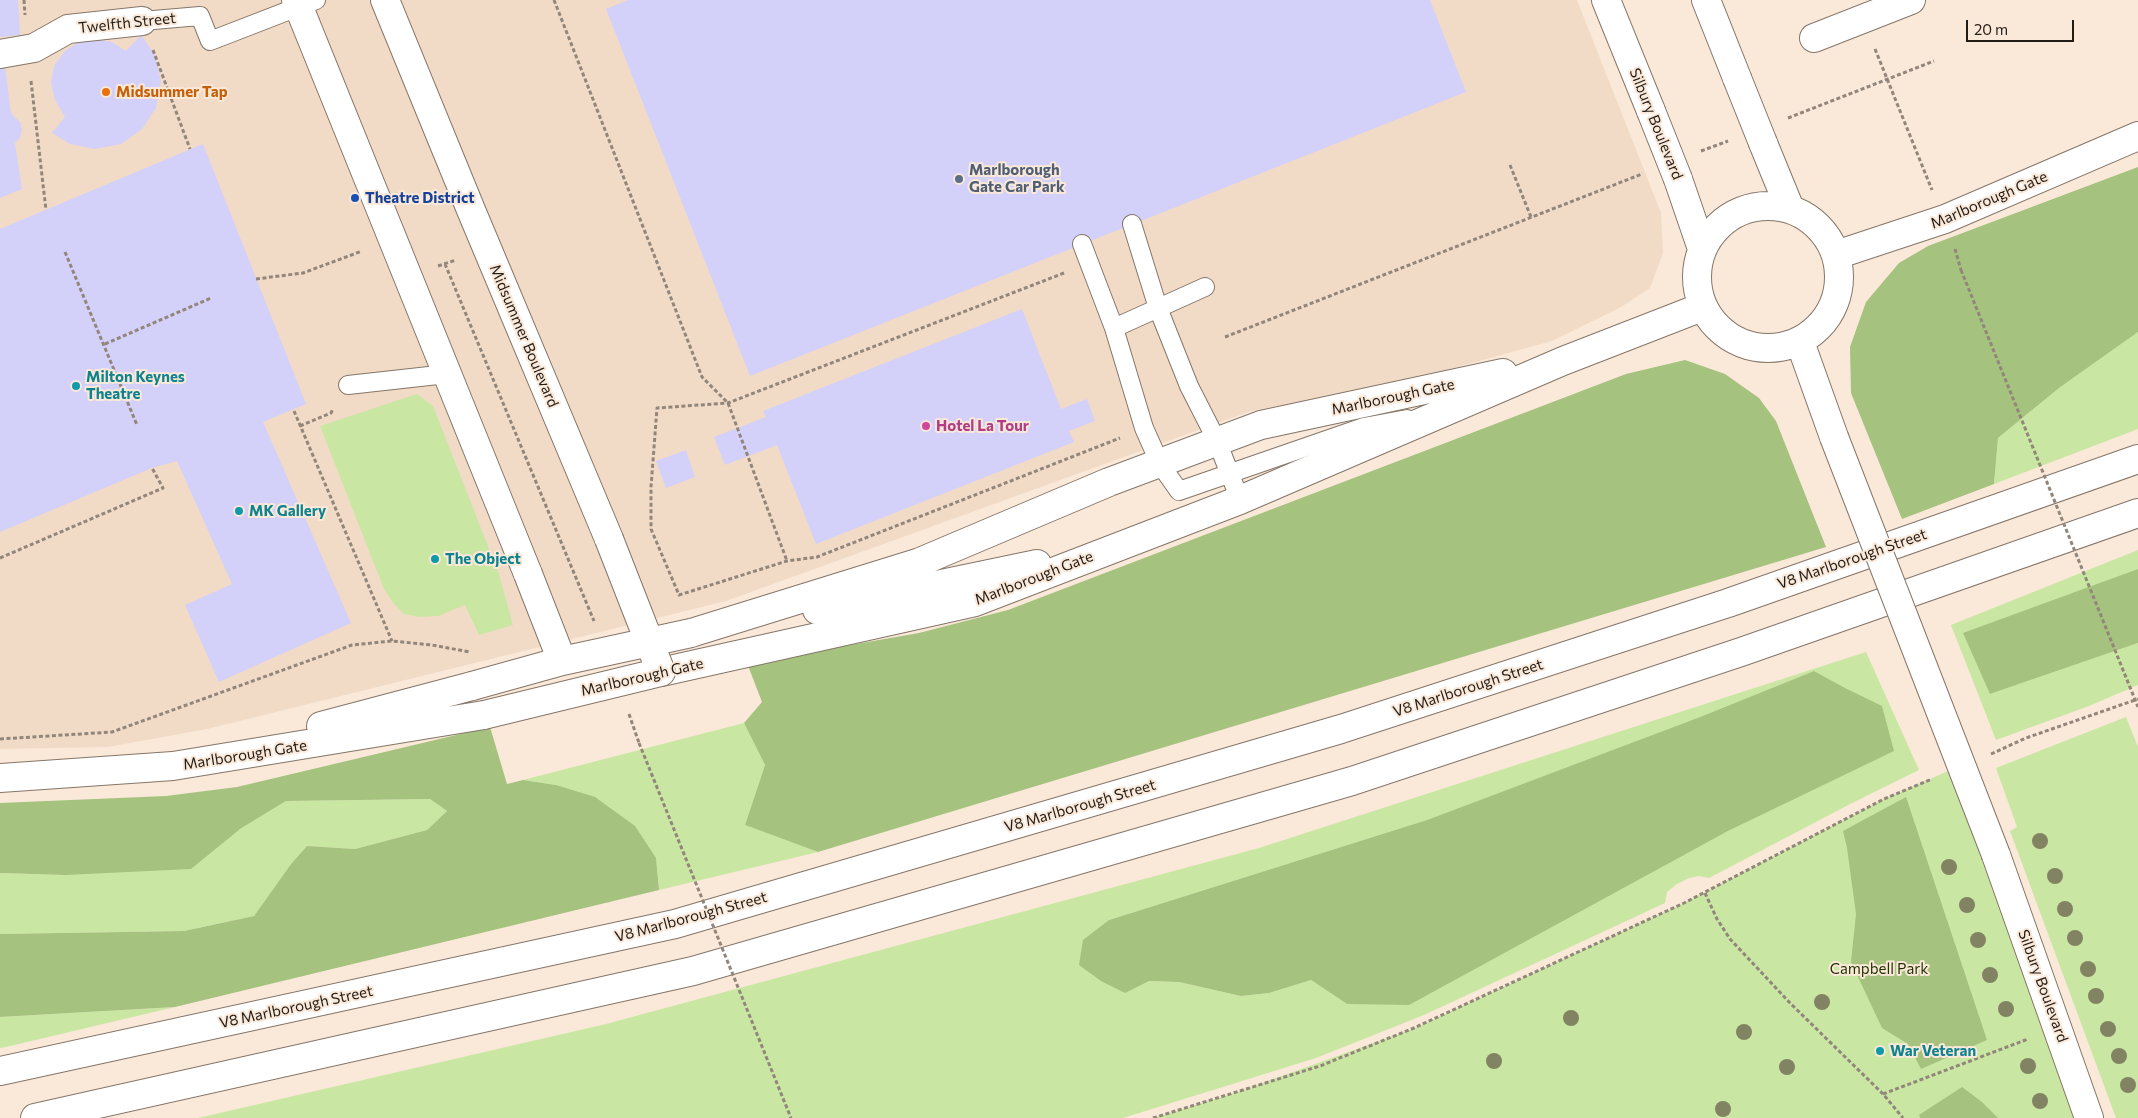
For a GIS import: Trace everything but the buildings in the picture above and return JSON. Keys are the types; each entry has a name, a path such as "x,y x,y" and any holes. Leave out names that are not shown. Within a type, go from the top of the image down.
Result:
{"street":[{"name":"Midsummer Boulevard","path":"385,0 486,247 609,539 661,672"},
{"name":"Silbury Boulevard","path":"1606,0 1678,179 1702,249"},
{"path":"1706,0 1790,209"},
{"path":"1814,38 1911,0"},
{"path":"304,2 393,240 562,661"},
{"name":"Twelfth Street","path":"0,54 34,48 68,29 142,21"},
{"name":"Marlborough Gate","path":"1836,255 1945,220 2138,136"},
{"path":"1769,206 1790,209 1806,216 1819,227 1829,240 1836,255 1840,275 1837,296 1829,314 1816,330 1800,342 1778,349 1754,348 1733,340 1715,326 1702,307 1697,288 1697,268 1702,249 1713,231 1729,217 1748,208 1769,206"},
{"name":"Marlborough Gate","path":"173,766 562,661 691,633 732,635 974,602 1102,551 1240,500 1563,361 1702,307"},
{"name":"Silbury Boulevard","path":"1800,342 1834,436 1996,855 2089,1118"},
{"name":"Marlborough Gate","path":"0,778 173,766 484,715 661,672 732,635 920,562 1109,482 1260,425 1563,361"},
{"name":"V8 Marlborough Street","path":"0,1071 675,924 1341,729 1737,600 2138,459"},
{"path":"35,1118 693,971 1352,781 1741,652 2138,513"}],"lane":[{"name":"Twelfth Street","path":"142,21 200,16 210,41 304,2"},
{"path":"1132,224 1158,308 1189,386 1217,441 1240,500"},
{"path":"1082,244 1114,328 1144,428 1160,464 1179,491 1364,426 1439,414"},
{"path":"1114,328 1206,287"},
{"path":"348,385 447,374"}],"path":[{"path":"24,0 26,50 46,210"},
{"path":"554,0 702,377 728,403 788,561"},
{"path":"1863,19 1945,220 1961,270 2138,707"},
{"path":"142,21 190,149"},
{"path":"1786,118 1934,61"},
{"path":"1695,153 1732,139"},
{"path":"1510,165 1531,217"},
{"path":"1225,337 1650,171"},
{"path":"256,279 303,273 393,240"},
{"path":"409,278 486,247"},
{"path":"65,252 105,344 137,425"},
{"path":"1090,263 728,403 657,408 651,487 651,529 679,595 788,561 817,557 1144,428"},
{"path":"444,264 595,622"},
{"path":"105,344 210,298"},
{"path":"300,426 331,413 348,385"},
{"path":"294,411 392,641"},
{"path":"0,558 163,488 152,468"},
{"path":"0,739 112,732 352,645 392,641 432,645 476,653"},
{"path":"1982,758 2026,738 2138,699"},
{"path":"626,706 639,743 790,1118"},
{"path":"1153,1118 1320,1066 1397,1034 1705,893 1884,799 1938,776"},
{"path":"1705,893 1717,919 1730,939 1790,1003 1883,1094 1903,1118"},
{"path":"1883,1094 2058,1027"}],"shaded area":[{"path":"0,0 1577,0 1661,213 1663,253 1650,288 1621,307 1552,341 1377,389 1251,411 726,601 207,729 108,747 0,749"}],"green space":[{"path":"2138,167 2138,332 2059,388 1998,438 1994,484 1902,519 1851,393 1850,347 1866,302 1899,263 1928,246"},
{"path":"2138,332 2138,429 1994,484 1998,438 2059,388"},
{"path":"1685,360 1725,374 1759,398 1776,421 1826,547 818,852 745,825 765,765 744,723 762,702 747,663 919,633 1008,610 1626,374"},
{"path":"417,394 433,406 499,574 513,625 479,635 465,605 438,616 420,617 404,614 393,603 384,589 320,426"},
{"path":"2138,550 2138,569 2120,576 1990,694 2138,643 2138,685 2089,706 1996,740 1951,625"},
{"path":"2138,569 2138,643 1990,694 1963,633"},
{"path":"1866,652 1919,770 1709,878 1699,876 1689,878 1677,884 1667,892 1665,903 1424,1015 1316,1058 1123,1118 198,1118 606,1024 1259,848","holes":["1814,671 1847,689 1893,751 1726,832 1347,1004 1311,980 1269,993 1241,996 1179,982 1149,981 1109,920 1427,820 1700,717"]},
{"path":"1814,671 1882,706 1894,751 1726,832 1409,1005 1347,1004 1311,980 1269,993 1241,996 1179,982 1149,981 1125,993 1101,981 1079,965 1083,940 1109,920 1427,820 1700,717"},
{"path":"2126,717 2138,747 2138,1118 2116,1118 2010,831 2017,827 1996,768"},
{"path":"744,723 765,765 745,825 818,852 659,890 656,858 556,785 523,780"},
{"path":"490,727 507,784 523,780 556,785 595,797 635,826 656,858 659,890 175,1007 0,1017 0,934 184,931 254,916 291,864 307,846 355,849 427,830 447,811 430,799 286,801 240,829 191,869 65,875 0,873 0,803 166,796 237,787"},
{"name":"Campbell Park","path":"1962,765 2089,1118 1153,1118 1229,1095 1415,1028 1684,903 1884,799"},
{"path":"1906,797 1987,1040 1921,1069 1908,1044 1882,1028 1851,962 1856,914 1843,831"},
{"path":"430,799 447,811 427,830 355,849 307,846 291,864 254,916 184,931 0,934 0,873 65,875 240,829 286,801"},
{"path":"175,1007 6,1047 0,1048 0,1017"},
{"path":"1962,1087 1982,1102 1998,1118 1920,1118 1919,1115"}],"place":[{"name":"Midsummer Tap","path":"106,92"},
{"name":"Marlborough Gate Car Park","path":"959,179"},
{"name":"Theatre District","path":"355,198"},
{"name":"Milton Keynes Theatre","path":"76,386"},
{"name":"Hotel La Tour","path":"926,426"},
{"name":"MK Gallery","path":"239,511"},
{"name":"The Object","path":"435,559"},
{"name":"War Veteran","path":"1880,1051"}]}
